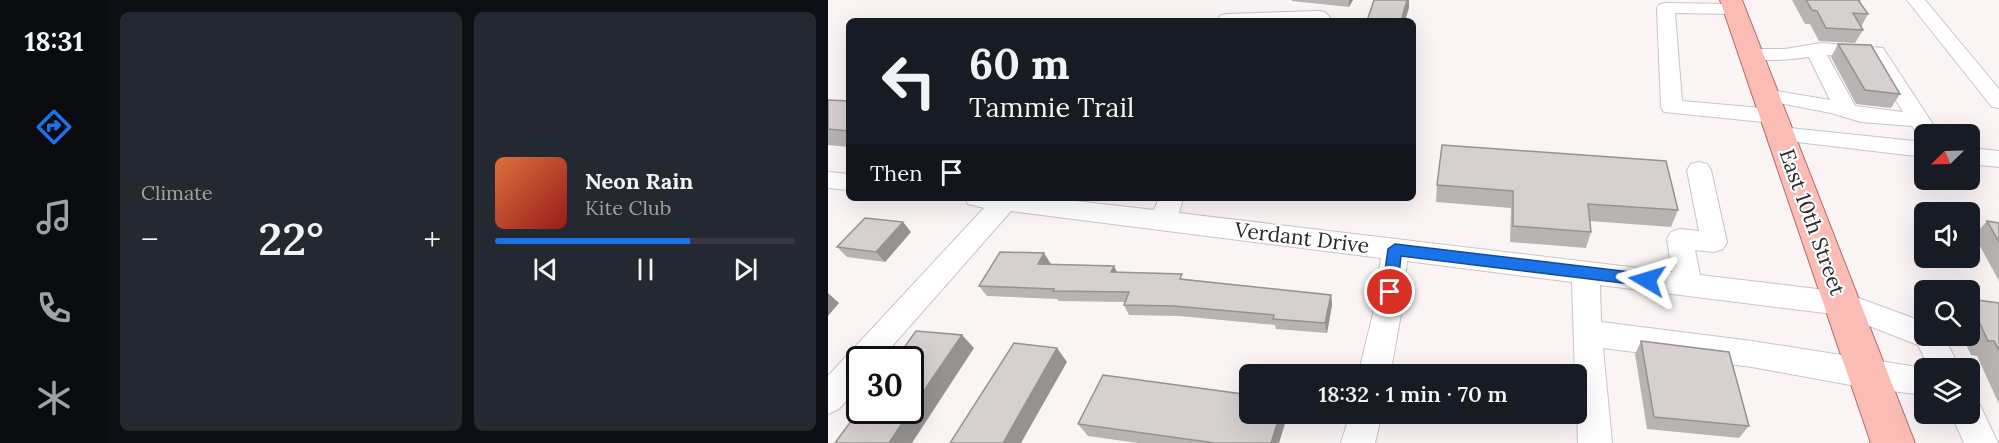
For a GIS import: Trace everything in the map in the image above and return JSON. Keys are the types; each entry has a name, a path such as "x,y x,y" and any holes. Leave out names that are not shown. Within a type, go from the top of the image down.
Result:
{"main road":[{"name":"East 10th Street","path":"1732,4 1893,443"}],"street":[{"path":"1916,0 1999,102"},
{"path":"1732,4 1672,4 1666,9 1672,107 1773,115 1914,148"},
{"path":"1228,16 1319,16 1321,18"},
{"path":"1750,53 1821,57 1876,52 1876,65 1906,99 1922,124"},
{"path":"1821,57 1843,100 1861,115 1914,126"},
{"path":"1884,97 1906,99"},
{"path":"1773,115 1843,100"},
{"path":"1980,157 1999,159"},
{"path":"1688,285 1680,240 1714,242 1699,170"},
{"path":"828,180 846,182"},
{"path":"874,346 1005,201"},
{"name":"Verdant Drive","path":"1005,201 1167,210 1395,249 1842,304 1914,330"},
{"path":"1376,364 1387,314 1395,249"},
{"path":"1586,273 1587,333 1595,443"},
{"path":"1587,333 1752,354 1914,380"},
{"path":"828,399 846,378"},
{"path":"1358,443 1363,424"},
{"path":"1972,424 1981,443"}],"building":[{"path":"1374,0 1407,0 1402,18 1368,18"},
{"path":"1806,0 1858,0 1868,14 1853,13 1863,30 1826,28 1817,11 1812,10"},
{"path":"1838,44 1871,45 1900,94 1865,90"},
{"path":"828,100 846,101 846,131 828,129"},
{"path":"1442,145 1666,161 1678,210 1588,204 1591,232 1513,226 1513,191 1437,185"},
{"path":"865,218 903,222 876,252 837,247"},
{"path":"1987,221 1999,223 1999,242"},
{"path":"1000,252 1044,253 1038,264 1114,266 1111,272 1182,274 1180,279 1331,295 1325,323 1273,319 1274,315 1174,306 1124,305 1129,292 1053,291 1054,289 979,286"},
{"path":"1980,300 1999,303 1999,351 1994,341 1988,341 1980,324"},
{"path":"916,331 962,335 924,391 924,346 905,346"},
{"path":"1641,341 1729,352 1749,426 1654,417"},
{"path":"1014,343 1057,348 1003,443 950,443"},
{"path":"1103,375 1239,394 1239,424 1277,424 1271,443 1215,443 1078,424"},
{"path":"849,424 901,424 889,443 835,443"}],"route":[{"path":"1390,292 1395,249 1647,280"}]}
